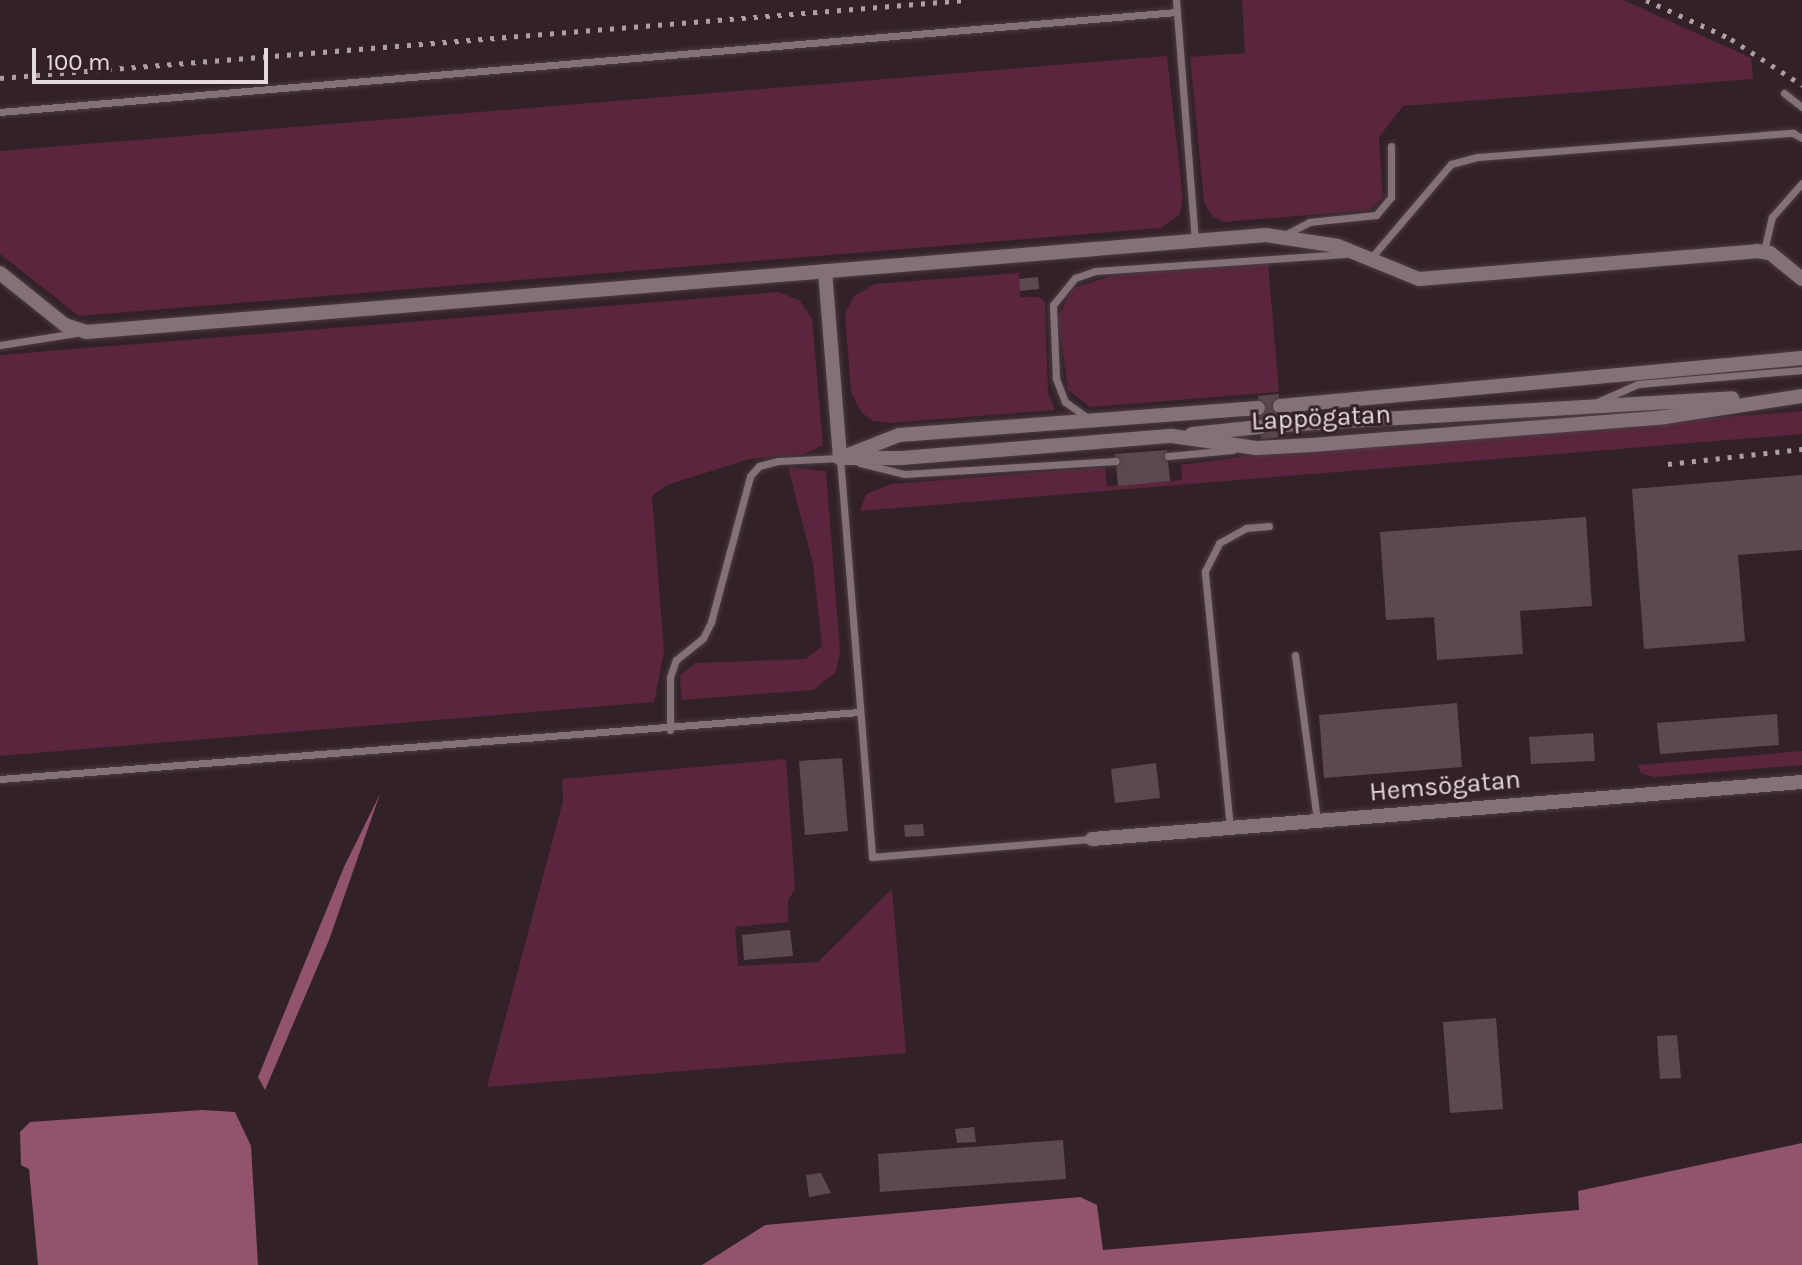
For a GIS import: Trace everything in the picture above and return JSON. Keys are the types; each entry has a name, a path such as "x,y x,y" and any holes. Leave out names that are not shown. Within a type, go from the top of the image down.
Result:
{"street":[{"path":"0,273 65,325 86,332 1284,235 1363,256 1419,279 1764,251 1802,279"},
{"path":"825,271 840,458"},
{"name":"Lappögatan","path":"1280,406 1802,358"},
{"name":"Lappögatan","path":"840,458 902,458 1172,436 1256,448 1665,417 1802,396"},
{"path":"1281,425 1784,397"},
{"name":"Lappögatan","path":"840,458 899,435 1258,408"},
{"path":"1172,436 1260,427"},
{"name":"Hemsögatan","path":"1092,839 1802,782"}],"lane":[{"path":"1176,0 1195,242"},
{"path":"0,112 1177,12"},
{"path":"1784,93 1802,107"},
{"path":"1090,419 1065,402 1056,378 1053,305 1075,278 1095,271 1363,256 1451,164 1478,157 1793,133 1802,138"},
{"path":"1284,235 1309,222 1376,215 1391,197 1391,146"},
{"path":"1764,251 1772,217 1802,183"},
{"path":"0,345 86,332"},
{"path":"1585,406 1638,384 1802,370"},
{"path":"1168,456 1256,448"},
{"path":"840,458 872,857 1092,839"},
{"path":"670,730 670,677 676,660 703,638 711,622 750,476 759,466 778,461 840,458 904,474 1116,461"},
{"path":"1230,828 1205,571 1212,553 1226,538 1269,526"},
{"path":"1295,655 1317,820"},
{"path":"0,779 670,730 859,712"}],"shaded area":[{"path":"1242,0 1623,0 1751,58 1753,79 1403,106 1379,137 1383,197 1370,210 1224,222 1212,216 1204,202 1190,57 1245,53"},
{"path":"1167,56 1183,199 1180,214 1161,228 79,316 0,254 0,151"},
{"path":"1268,263 1279,392 1090,407 1068,390 1058,317 1073,288 1115,275"},
{"path":"1019,273 1020,297 1039,297 1045,302 1048,393 1055,410 890,423 873,421 861,412 851,392 845,314 854,296 875,284"},
{"path":"779,292 800,301 812,319 823,445 804,454 749,459 667,485 652,496 664,652 654,702 0,756 0,355"},
{"path":"1802,411 1802,434 860,511 866,494 891,484 1105,467 1107,486 1182,480 1181,465 1252,455"},
{"path":"788,467 826,471 840,652 836,672 813,690 681,700 680,675 696,663 806,659 822,646 813,564"},
{"path":"1802,751 1802,765 1654,777 1641,773 1638,765"},
{"path":"786,759 795,889 788,900 788,922 735,927 738,966 818,962 892,889 906,1053 487,1087 563,801 562,779"},
{"path":"380,794 329,940 265,1090 258,1077 344,867"},
{"path":"202,1110 235,1112 251,1146 258,1265 38,1265 29,1169 21,1165 20,1132 30,1122"},
{"path":"1802,1143 1802,1265 702,1265 765,1225 1080,1197 1097,1205 1103,1250 1579,1210 1578,1191"}],"building":[{"path":"1038,277 1039,289 1020,291 1019,279"},
{"path":"1279,394 1282,437 1261,439 1258,396"},
{"path":"1167,450 1170,481 1118,486 1115,454"},
{"path":"1802,475 1802,550 1738,555 1745,641 1644,649 1632,489"},
{"path":"1586,517 1592,606 1520,611 1523,654 1437,660 1434,617 1386,620 1380,532"},
{"path":"1457,703 1462,767 1324,778 1319,715"},
{"path":"1777,714 1779,745 1660,754 1657,723"},
{"path":"1593,733 1595,761 1531,764 1529,737"},
{"path":"842,758 848,831 805,835 799,761"},
{"path":"1156,763 1160,798 1115,803 1111,769"},
{"path":"923,824 924,836 905,837 904,825"},
{"path":"790,930 793,956 744,960 742,935"},
{"path":"1496,1018 1503,1109 1450,1113 1443,1022"},
{"path":"1677,1035 1681,1078 1660,1079 1657,1036"},
{"path":"974,1127 976,1142 957,1143 955,1129"},
{"path":"1063,1140 1066,1179 880,1192 878,1154"},
{"path":"821,1173 831,1193 809,1197 806,1175"}],"railway":[{"path":"0,78 966,0"},
{"path":"1646,0 1731,39 1802,85"},
{"path":"1668,464 1802,449"}]}
